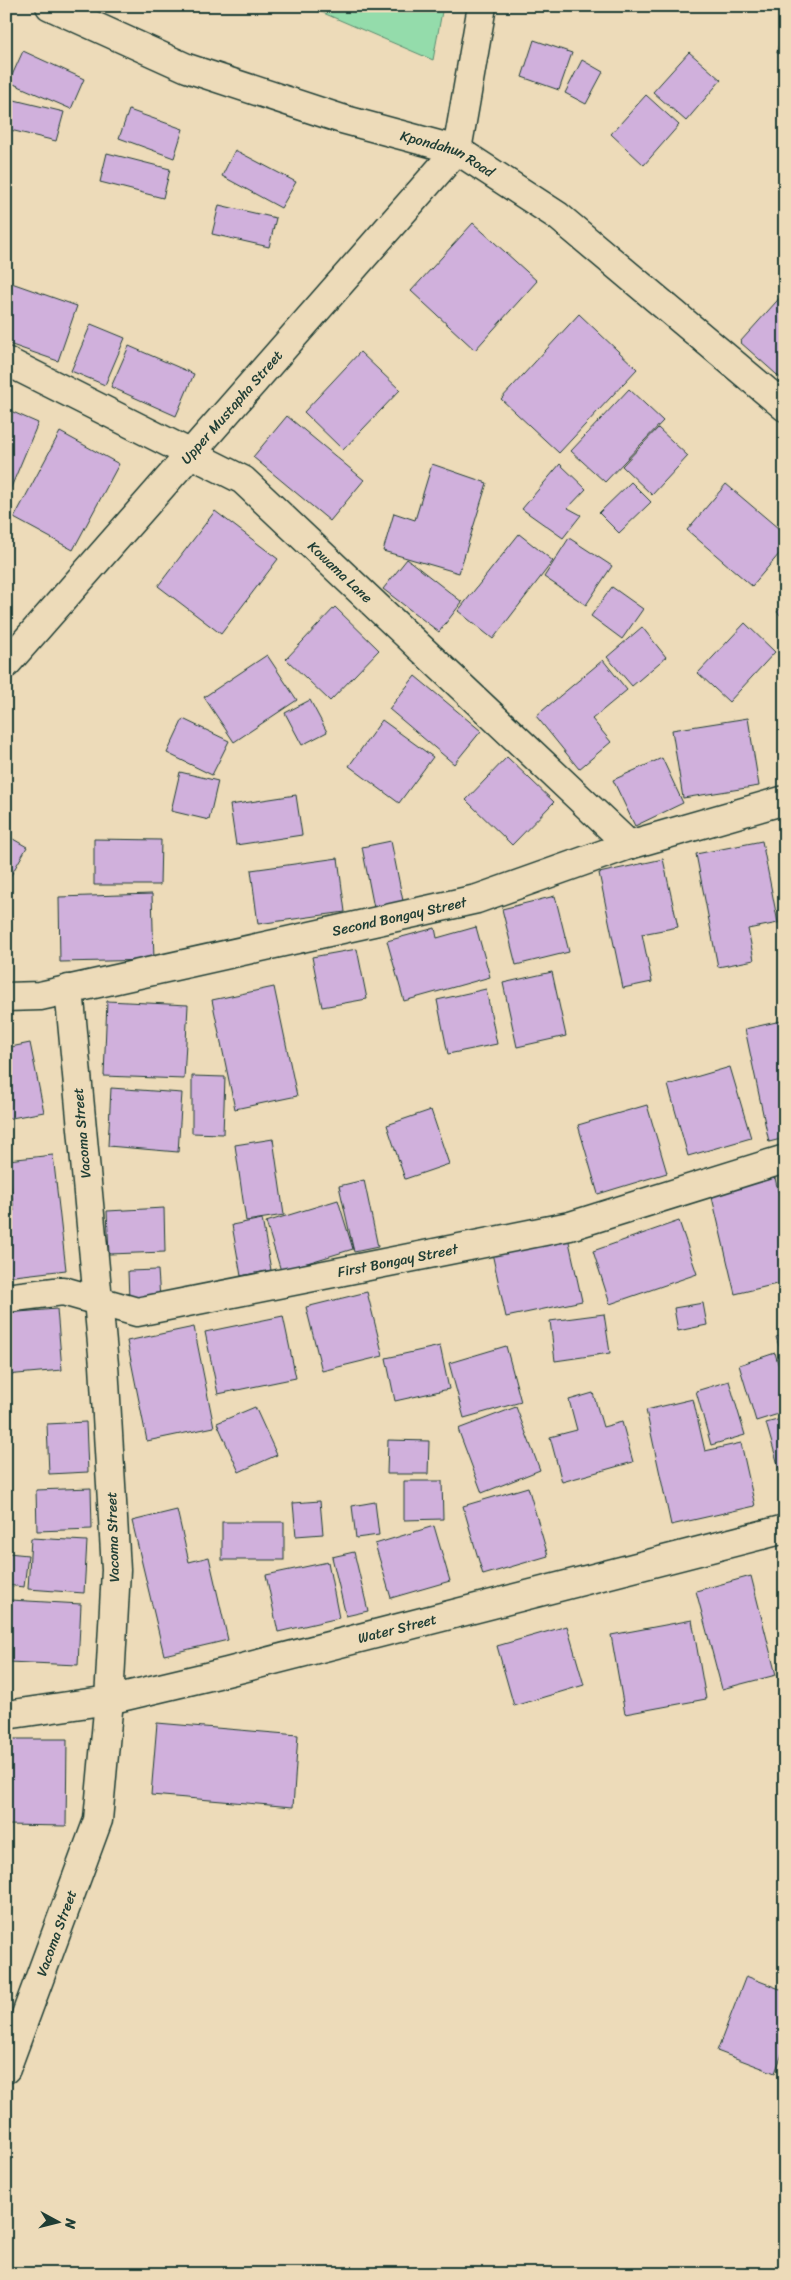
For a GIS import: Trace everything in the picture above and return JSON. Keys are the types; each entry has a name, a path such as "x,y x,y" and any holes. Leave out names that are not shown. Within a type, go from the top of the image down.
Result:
{"street":[{"name":"Kpondahun Road","path":"50,6 187,68 342,119 457,150 558,216 785,407"},
{"path":"457,150 482,6"},
{"name":"Upper Mustapha Street","path":"6,664 457,150"},
{"name":"Kowama Lane","path":"6,361 191,452 243,480 629,845"},
{"name":"Second Bongay Street","path":"6,997 40,996 477,899 629,845 785,800"},
{"name":"Vacoma Street","path":"6,2069 98,1820 109,1700 116,1570 104,1365 69,989"},
{"name":"First Bongay Street","path":"6,1298 64,1291 137,1312 570,1226 785,1159"},
{"name":"Water Street","path":"6,1715 109,1700 227,1672 785,1529"}],"green space":[{"path":"307,6 443,6 433,60"}],"building":[{"path":"785,12 785,54 777,53"},
{"path":"534,40 572,53 559,90 522,77"},
{"path":"23,51 84,79 71,109 9,82"},
{"path":"689,52 721,80 686,121 653,92"},
{"path":"582,60 603,72 586,104 565,93"},
{"path":"646,95 679,125 644,165 611,134"},
{"path":"6,98 64,112 56,141 6,129"},
{"path":"129,110 183,129 174,158 119,138"},
{"path":"235,150 296,182 281,208 222,176"},
{"path":"107,153 170,169 163,198 100,182"},
{"path":"219,205 276,218 269,247 212,234"},
{"path":"473,223 537,281 475,350 411,291"},
{"path":"6,281 77,306 58,361 6,343"},
{"path":"785,292 785,382 740,342"},
{"path":"579,314 637,369 559,453 501,399"},
{"path":"91,324 125,338 105,385 71,371"},
{"path":"129,346 194,374 176,416 111,387"},
{"path":"360,352 400,390 343,450 304,412"},
{"path":"629,389 663,421 605,482 571,451"},
{"path":"6,409 38,423 7,497 6,497"},
{"path":"287,416 364,480 330,521 253,457"},
{"path":"658,428 688,456 652,495 622,466"},
{"path":"60,432 119,464 73,550 14,518"},
{"path":"432,464 487,483 459,573 383,551 394,513 415,520"},
{"path":"560,464 586,489 568,508 581,515 563,538 522,509"},
{"path":"631,482 651,502 619,533 599,513"},
{"path":"726,484 785,534 785,547 752,586 687,530"},
{"path":"215,511 278,559 221,634 158,586"},
{"path":"519,534 553,561 493,639 458,611"},
{"path":"569,538 612,566 586,605 544,577"},
{"path":"407,559 462,602 439,632 383,589"},
{"path":"612,587 643,609 622,639 591,616"},
{"path":"785,603 785,619 777,612"},
{"path":"335,607 379,650 330,701 286,659"},
{"path":"745,623 775,652 729,702 698,673"},
{"path":"642,627 666,657 632,686 607,657"},
{"path":"267,655 297,700 234,742 204,697"},
{"path":"603,660 627,690 592,719 611,742 579,769 536,716"},
{"path":"415,676 481,731 454,764 389,709"},
{"path":"310,700 327,732 302,745 285,713"},
{"path":"748,718 759,786 683,798 672,730"},
{"path":"183,719 229,741 212,775 167,753"},
{"path":"382,720 433,757 399,803 349,766"},
{"path":"507,757 554,802 512,845 466,800"},
{"path":"662,758 683,803 635,826 613,780"},
{"path":"180,772 218,781 209,820 171,811"},
{"path":"296,795 302,835 236,845 230,805"},
{"path":"6,835 27,847 6,884"},
{"path":"94,839 161,840 160,885 94,885"},
{"path":"391,841 403,901 374,908 362,847"},
{"path":"762,841 778,923 748,929 754,960 718,967 696,854"},
{"path":"338,858 345,912 258,924 251,870"},
{"path":"663,859 678,927 642,934 652,982 623,988 599,873"},
{"path":"152,894 154,960 60,962 59,897"},
{"path":"555,896 569,952 516,965 502,909"},
{"path":"476,927 490,977 404,1001 387,941 435,928 437,938"},
{"path":"357,949 367,999 322,1007 312,957"},
{"path":"552,972 566,1036 517,1047 503,983"},
{"path":"274,987 297,1096 235,1109 212,1000"},
{"path":"486,989 497,1044 448,1054 437,1000"},
{"path":"107,1001 188,1005 184,1079 104,1076"},
{"path":"781,1021 785,1039 785,1138 769,1142 745,1029"},
{"path":"30,1043 44,1112 6,1119 6,1048"},
{"path":"730,1067 751,1138 688,1156 668,1085"},
{"path":"192,1076 225,1077 223,1134 192,1133"},
{"path":"111,1088 182,1093 178,1152 108,1146"},
{"path":"647,1105 667,1173 598,1194 578,1125"},
{"path":"431,1110 449,1164 405,1179 387,1125"},
{"path":"273,1139 284,1215 246,1221 235,1145"},
{"path":"53,1155 66,1270 6,1277 6,1212 14,1211 8,1160"},
{"path":"775,1178 785,1220 785,1282 735,1294 711,1193"},
{"path":"364,1180 378,1247 354,1252 339,1186"},
{"path":"338,1200 353,1249 281,1271 266,1222"},
{"path":"164,1208 165,1252 109,1254 107,1211"},
{"path":"262,1219 271,1270 241,1276 232,1225"},
{"path":"679,1221 697,1274 610,1304 593,1251"},
{"path":"568,1237 582,1301 506,1317 492,1253"},
{"path":"158,1270 160,1299 129,1300 128,1271"},
{"path":"367,1292 383,1356 322,1371 306,1307"},
{"path":"703,1303 707,1325 678,1331 674,1308"},
{"path":"57,1309 62,1370 6,1375 6,1313"},
{"path":"604,1314 610,1353 555,1361 550,1321"},
{"path":"283,1316 296,1378 218,1394 205,1332"},
{"path":"194,1327 214,1427 147,1441 127,1341"},
{"path":"785,1334 785,1365 776,1337"},
{"path":"440,1346 449,1389 395,1401 386,1358"},
{"path":"506,1346 521,1402 464,1418 449,1363"},
{"path":"775,1353 785,1387 785,1412 756,1421 739,1365"},
{"path":"729,1381 745,1435 711,1445 696,1391"},
{"path":"593,1393 603,1427 622,1422 633,1462 562,1482 550,1437 577,1430 569,1400"},
{"path":"693,1399 705,1451 741,1443 755,1506 671,1525 646,1410"},
{"path":"255,1407 277,1455 239,1472 217,1423"},
{"path":"516,1407 540,1470 482,1493 458,1429"},
{"path":"785,1418 785,1489 766,1423"},
{"path":"86,1422 88,1472 49,1474 47,1424"},
{"path":"388,1440 429,1441 428,1474 387,1474"},
{"path":"404,1481 442,1481 443,1519 404,1520"},
{"path":"528,1487 548,1556 483,1575 463,1506"},
{"path":"91,1488 92,1529 37,1531 36,1490"},
{"path":"320,1501 323,1534 296,1536 293,1503"},
{"path":"375,1502 379,1535 356,1538 352,1506"},
{"path":"177,1510 189,1562 209,1557 228,1640 164,1655 132,1521"},
{"path":"222,1522 284,1522 284,1560 222,1560"},
{"path":"434,1526 450,1581 391,1598 375,1544"},
{"path":"31,1538 87,1541 84,1593 28,1589"},
{"path":"354,1552 368,1611 346,1616 332,1557"},
{"path":"8,1553 28,1555 24,1587 6,1585"},
{"path":"328,1562 339,1618 278,1632 266,1575"},
{"path":"751,1576 776,1675 722,1689 696,1591"},
{"path":"10,1600 81,1604 78,1665 8,1662"},
{"path":"692,1620 706,1699 625,1714 611,1635"},
{"path":"567,1626 584,1685 514,1706 497,1646"},
{"path":"157,1723 298,1735 293,1807 151,1795"},
{"path":"6,1739 67,1739 66,1826 6,1825"},
{"path":"746,1976 785,1991 785,2046 775,2073 717,2051"}]}
